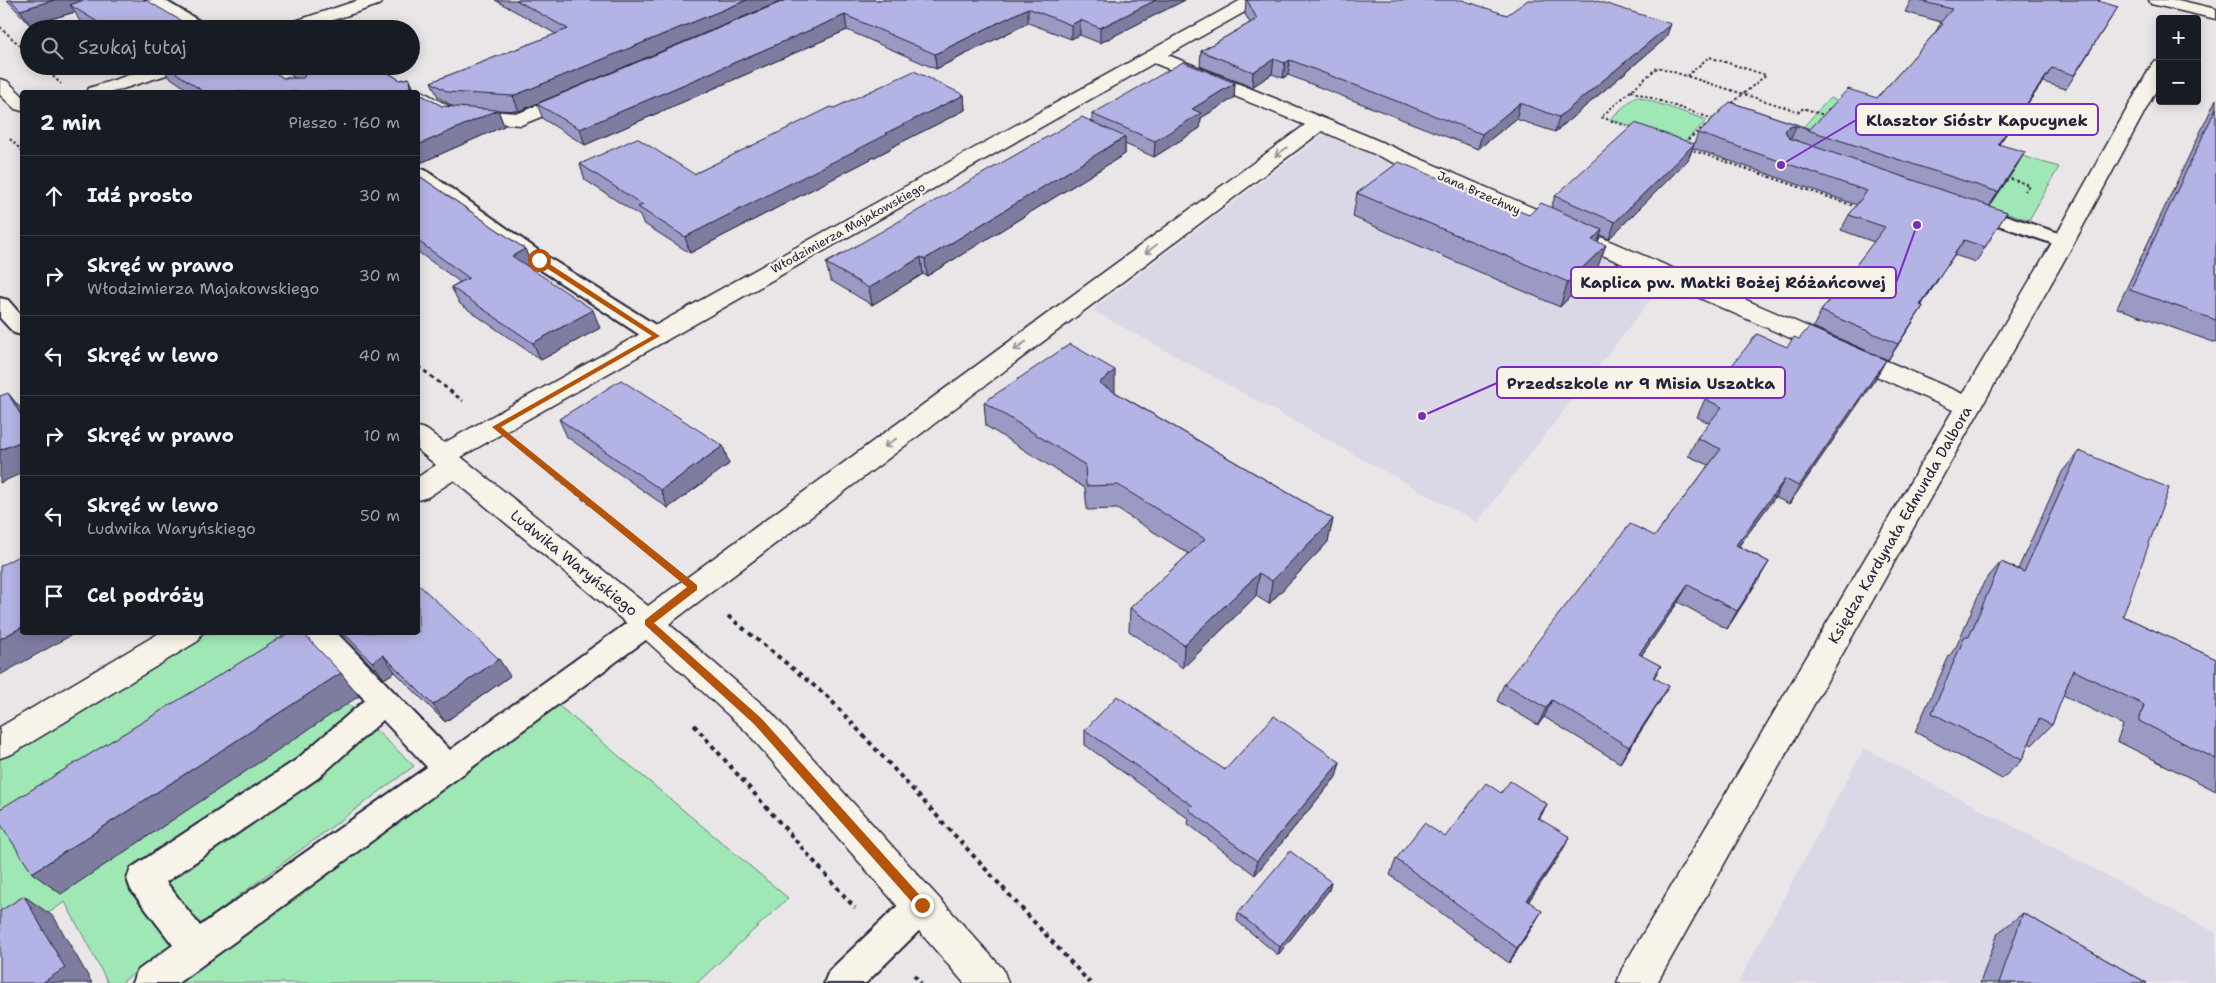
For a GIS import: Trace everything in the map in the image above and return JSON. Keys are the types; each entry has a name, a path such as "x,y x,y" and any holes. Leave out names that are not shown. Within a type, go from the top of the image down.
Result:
{"street":[{"path":"320,20 375,0"},
{"name":"Włodzimierza Majakowskiego","path":"420,488 448,462 496,427 1254,0"},
{"path":"2157,0 2188,14 2216,14"},
{"name":"Jana Brzechwy","path":"1154,56 1320,123 1968,406"},
{"name":"Księdza Kardynała Edmunda Dalbora","path":"1636,983 2064,241 2156,73"},
{"path":"102,90 148,75"},
{"path":"0,85 20,103"},
{"path":"420,95 450,114 521,119 593,88"},
{"path":"648,623 1320,123"},
{"name":"Ludwika Waryńskiego","path":"420,438 648,623 758,721 989,983"},
{"path":"0,744 182,635"}],"lane":[{"path":"153,0 188,20"},
{"path":"420,175 539,260 657,336"},
{"path":"1955,204 2064,241"},
{"path":"0,305 20,326"},
{"path":"149,983 448,770 648,623"},
{"path":"321,635 448,770"},
{"path":"196,949 144,879 308,769 383,702"},
{"path":"841,983 922,905"}],"path":[{"path":"0,28 20,46"},
{"path":"1687,76 1709,57 1766,75 1728,106"},
{"path":"1636,130 1601,117 1658,67 1800,112 1802,108 1830,117"},
{"path":"52,75 64,86"},
{"path":"1631,91 1714,119 1681,146 1854,206"},
{"path":"2008,182 2012,179 2013,174"},
{"path":"2004,176 2029,185 2024,193"},
{"path":"420,368 496,427 828,697 1090,983"},
{"path":"689,720 921,983"}],"shaded area":[{"path":"1332,128 1669,276 1477,522 1092,310"},
{"path":"1864,748 2216,933 2216,983 1738,983"}],"green space":[{"path":"1636,96 1707,120 1682,144 1610,119"},
{"path":"1830,98 2059,167 2029,220 1789,142"},
{"path":"203,635 275,635 414,766 121,983 108,983 65,902 0,945 0,755"},
{"path":"558,705 788,898 697,983 179,983 251,927"}],"building":[{"path":"11,0 54,0 20,10"},
{"path":"84,0 146,0 180,20 94,20 70,5"},
{"path":"516,0 747,0 513,96 448,92 431,82 568,29"},
{"path":"786,0 1156,0 1100,28 1080,20 1071,25 1028,8 935,54 845,15 580,129 537,104"},
{"path":"1247,0 1462,0 1507,15 1528,0 1594,0 1671,24 1559,117 1520,103 1482,134 1290,60 1285,63 1274,59 1253,72 1201,51 1257,19"},
{"path":"1916,0 2099,0 2118,7 2074,75 2052,68 1998,144 2025,152 1998,192 1796,126 1789,126 1785,131 1789,138 2007,212 1985,247 1964,240 1920,305 1923,306 1898,344 1821,311 1885,227 1849,215 1867,191 1698,133 1730,102 1810,129 1848,89 1877,98 1943,24 1940,23 1952,9"},
{"path":"1183,62 1235,83 1192,109 1201,113 1155,141 1092,114"},
{"path":"914,71 964,95 886,133 888,134 685,237 638,207 643,205 580,164 637,138 694,174 831,107 834,108"},
{"path":"179,75 279,75 283,78 303,78 305,76 304,75 392,75 400,80 409,78 410,89 412,90 201,90"},
{"path":"420,94 442,106 498,110 420,144"},
{"path":"2216,108 2216,320 2130,290"},
{"path":"1082,117 1125,137 925,259 921,257 869,288 826,263"},
{"path":"1635,123 1694,144 1615,222 1555,196"},
{"path":"1399,162 1529,215 1541,203 1602,230 1592,240 1606,245 1568,282 1357,193"},
{"path":"420,176 525,249 512,256 593,310 533,343 451,287 469,278 420,242"},
{"path":"1809,327 1886,360 1799,486 1785,479 1736,545 1769,562 1737,611 1688,585 1639,654 1661,666 1653,677 1669,686 1629,747 1552,700 1546,708 1504,684 1630,524 1655,536 1721,449 1697,438 1722,407 1705,399 1757,334 1787,347 1794,337 1799,339"},
{"path":"1070,344 1115,370 1099,383 1333,519 1272,581 1259,573 1184,645 1130,608 1205,539 1118,485 1086,486 1085,465 984,402"},
{"path":"621,380 723,446 661,490 559,419"},
{"path":"8,393 20,414 20,442 0,450 0,396"},
{"path":"2079,451 2169,488 2123,616 2216,659 2216,759 2139,721 2144,705 2073,670 2052,725 2039,719 2022,760 1932,713 1965,636 1969,637 2001,562 2024,572"},
{"path":"20,555 20,628 0,639 0,566"},
{"path":"420,586 499,659 433,705 383,655 372,662 346,635 420,635"},
{"path":"285,635 305,635 341,673 32,873 0,823 0,809"},
{"path":"1117,696 1225,770 1274,716 1340,762 1257,861 1189,810 1193,806 1085,730"},
{"path":"1510,781 1547,804 1538,818 1570,837 1527,900 1542,911 1517,948 1396,859 1424,823 1445,837 1486,783 1501,793"},
{"path":"1290,851 1331,882 1280,947 1238,913"},
{"path":"24,896 65,968 42,983 0,983 0,911"},
{"path":"2023,913 2147,983 1999,983"}],"place":[{"name":"Klasztor Sióstr Kapucynek","path":"1781,165"},
{"name":"Kaplica pw. Matki Bożej Różańcowej","path":"1917,225"},
{"name":"Przedszkole nr 9 Misia Uszatka","path":"1422,416"}],"route":[{"path":"539,260 657,336 496,427 694,588 648,623 758,721 922,905"}]}
